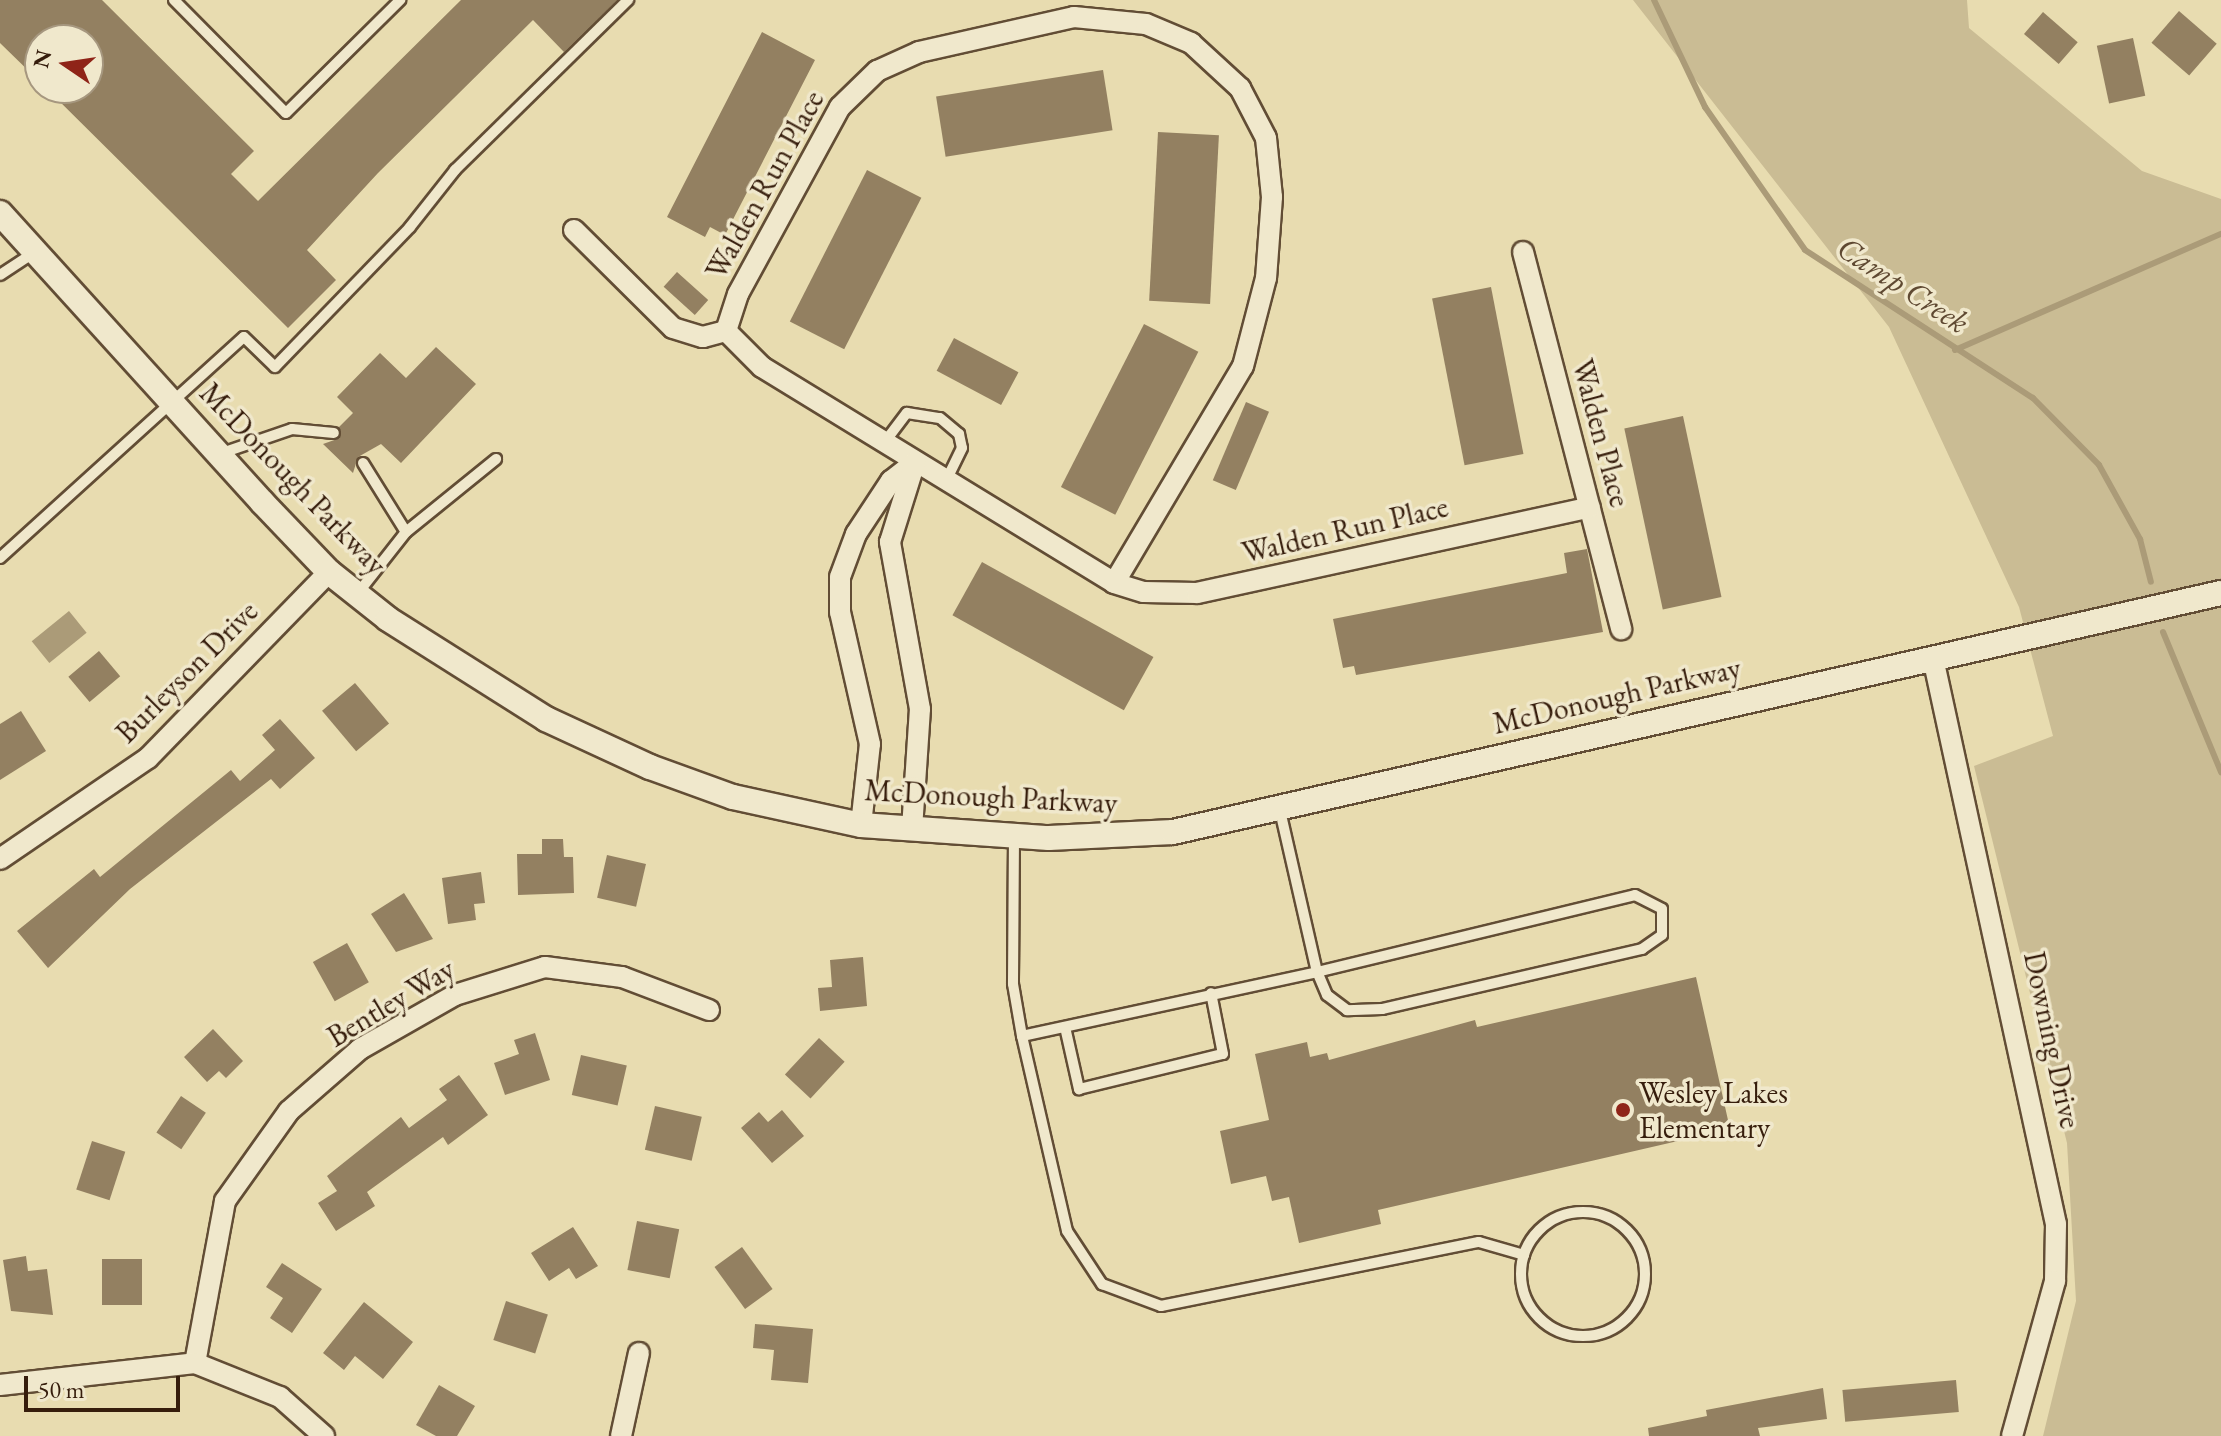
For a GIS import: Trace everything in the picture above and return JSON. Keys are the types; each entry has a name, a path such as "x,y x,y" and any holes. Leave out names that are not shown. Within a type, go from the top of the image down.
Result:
{"street":[{"name":"Walden Run Place","path":"1114,583 1243,366 1266,278 1272,197 1266,138 1240,88 1191,43 1146,24 1074,17 919,52 877,71 840,107 738,294 726,331 762,367 1114,583 1154,594 1197,593 1590,507"},
{"name":"McDonough Parkway","path":"0,213 329,572 357,594 546,719 650,767 733,797 861,825 1014,837 1173,832 1280,811 2221,593"},
{"path":"574,230 673,328 703,337 726,331"},
{"name":"Walden Place","path":"1523,252 1621,629"},
{"path":"912,829 921,723 891,571 894,527 909,493 915,462"},
{"path":"861,825 870,744 839,595 845,555 868,515 915,462"},
{"path":"868,515 894,527"},
{"name":"Burleyson Drive","path":"0,859 148,758 329,572"},
{"name":"Downing Drive","path":"1933,658 2056,1224 2049,1307 2012,1436"},
{"name":"Bentley Way","path":"195,1363 225,1201 289,1111 360,1049 455,995 545,967 622,977 709,1010"},
{"path":"621,1436 639,1353"},
{"path":"0,1385 195,1363 280,1397 324,1436"}],"lane":[{"path":"174,0 286,113 400,0"},
{"path":"0,558 244,337 275,367 410,227 455,170 628,0"},
{"path":"0,275 36,252"},
{"path":"884,443 907,413 940,418 959,434 962,448 946,481"},
{"path":"222,453 292,429 334,433"},
{"path":"357,594 406,532 496,459"},
{"path":"363,463 406,532"},
{"path":"1022,1036 1317,972 1635,895 1662,909 1662,935 1642,949 1382,1009 1337,1005 1317,972 1280,811"},
{"path":"1014,837 1013,984 1022,1036 1067,1231 1102,1284 1161,1306 1479,1242 1524,1255"},
{"path":"1065,1027 1079,1089 1223,1054 1211,993"},
{"path":"1599,1213 1632,1235 1642,1253 1642,1295 1632,1313 1597,1336 1556,1331 1527,1302 1524,1255 1559,1216 1599,1213"}],"shaded area":[{"path":"1633,0 1967,0 1969,28 2142,171 2221,199 2221,1436 2043,1436 2076,1301 2067,1143 1974,766 2053,736 2019,607 1889,327"},
{"path":"69,611 87,633 49,663 32,641"}],"building":[{"path":"0,0 102,0 254,151 231,174 258,201 461,0 617,0 564,52 533,20 378,173 307,250 336,280 288,328 62,104 104,104 104,24 24,24 24,66 0,43"},
{"path":"2179,11 2217,44 2189,76 2151,43"},
{"path":"2043,12 2078,42 2059,64 2024,34"},
{"path":"762,32 815,60 725,235 710,227 705,237 667,217"},
{"path":"2133,38 2145,96 2109,103 2097,46"},
{"path":"1103,70 1113,130 946,157 936,96"},
{"path":"1158,132 1219,135 1210,304 1149,301"},
{"path":"867,170 921,198 844,349 790,321"},
{"path":"677,272 708,300 695,315 664,287"},
{"path":"1491,287 1523,454 1465,465 1432,298"},
{"path":"1144,324 1198,352 1115,515 1061,487"},
{"path":"954,338 1018,372 1001,405 937,371"},
{"path":"436,347 476,384 401,463 381,444 358,457 353,473 323,444 340,438 339,427 353,413 337,397 380,353 406,378"},
{"path":"1246,402 1269,412 1236,490 1213,480"},
{"path":"1683,416 1721,597 1663,609 1624,428"},
{"path":"1587,549 1603,632 1356,675 1354,666 1343,668 1333,619 1567,573 1564,553"},
{"path":"982,562 1153,657 1124,710 952,615"},
{"path":"99,651 120,676 90,702 68,677"},
{"path":"355,683 389,724 356,751 322,711"},
{"path":"21,711 46,751 0,780 0,724"},
{"path":"280,719 315,758 280,789 271,779 130,889 48,968 17,931 94,869 100,877 231,770 240,781 275,750 262,735"},
{"path":"542,839 563,839 564,857 573,857 574,893 518,895 517,854 542,854"},
{"path":"607,855 646,864 636,907 597,898"},
{"path":"481,872 485,903 474,904 476,920 448,924 442,878"},
{"path":"404,893 433,939 396,952 371,914"},
{"path":"347,943 369,982 335,1001 313,962"},
{"path":"863,957 867,1006 820,1011 818,988 832,987 830,960"},
{"name":"Wesley Lakes Elementary","path":"1696,977 1730,1129 1378,1210 1381,1224 1299,1243 1289,1197 1272,1201 1266,1176 1231,1184 1220,1131 1269,1120 1255,1054 1307,1042 1310,1057 1327,1053 1329,1060 1475,1020 1477,1027"},
{"path":"213,1029 243,1061 226,1078 219,1071 207,1082 184,1057"},
{"path":"535,1033 550,1080 505,1095 494,1063 519,1054 514,1040"},
{"path":"819,1038 845,1062 810,1098 785,1075"},
{"path":"581,1055 627,1066 618,1106 572,1095"},
{"path":"459,1075 488,1115 448,1145 443,1137 367,1192 375,1206 336,1231 318,1203 337,1191 327,1176 401,1117 409,1128 447,1100 439,1089"},
{"path":"181,1096 206,1113 181,1149 156,1132"},
{"path":"655,1106 702,1117 692,1161 645,1150"},
{"path":"782,1110 804,1136 772,1163 741,1128 759,1112 768,1122"},
{"path":"92,1141 125,1152 110,1200 76,1190"},
{"path":"637,1221 679,1229 670,1278 627,1270"},
{"path":"573,1227 598,1266 576,1279 569,1268 549,1281 531,1253"},
{"path":"742,1247 773,1289 745,1309 714,1267"},
{"path":"26,1256 28,1271 47,1269 53,1315 11,1311 3,1260"},
{"path":"102,1259 142,1259 142,1305 102,1305"},
{"path":"282,1263 322,1289 292,1333 270,1318 283,1298 266,1287"},
{"path":"506,1301 548,1315 535,1354 493,1340"},
{"path":"364,1302 413,1342 383,1379 355,1356 344,1370 323,1353"},
{"path":"755,1324 813,1329 808,1383 771,1380 774,1350 753,1348"},
{"path":"1956,1380 1959,1412 1845,1422 1842,1390"},
{"path":"439,1385 475,1406 457,1436 436,1436 416,1425"},
{"path":"1823,1388 1827,1419 1758,1428 1760,1436 1649,1436 1648,1428 1707,1416 1706,1410"}],"waterway":[{"name":"Camp Creek","path":"1654,0 1705,107 1805,250 2033,398 2099,465 2140,539 2151,582"},
{"path":"1955,350 2221,234"},
{"name":"Camp Creek","path":"2163,632 2221,772"}],"place":[{"name":"Wesley Lakes Elementary","path":"1623,1110"}]}
